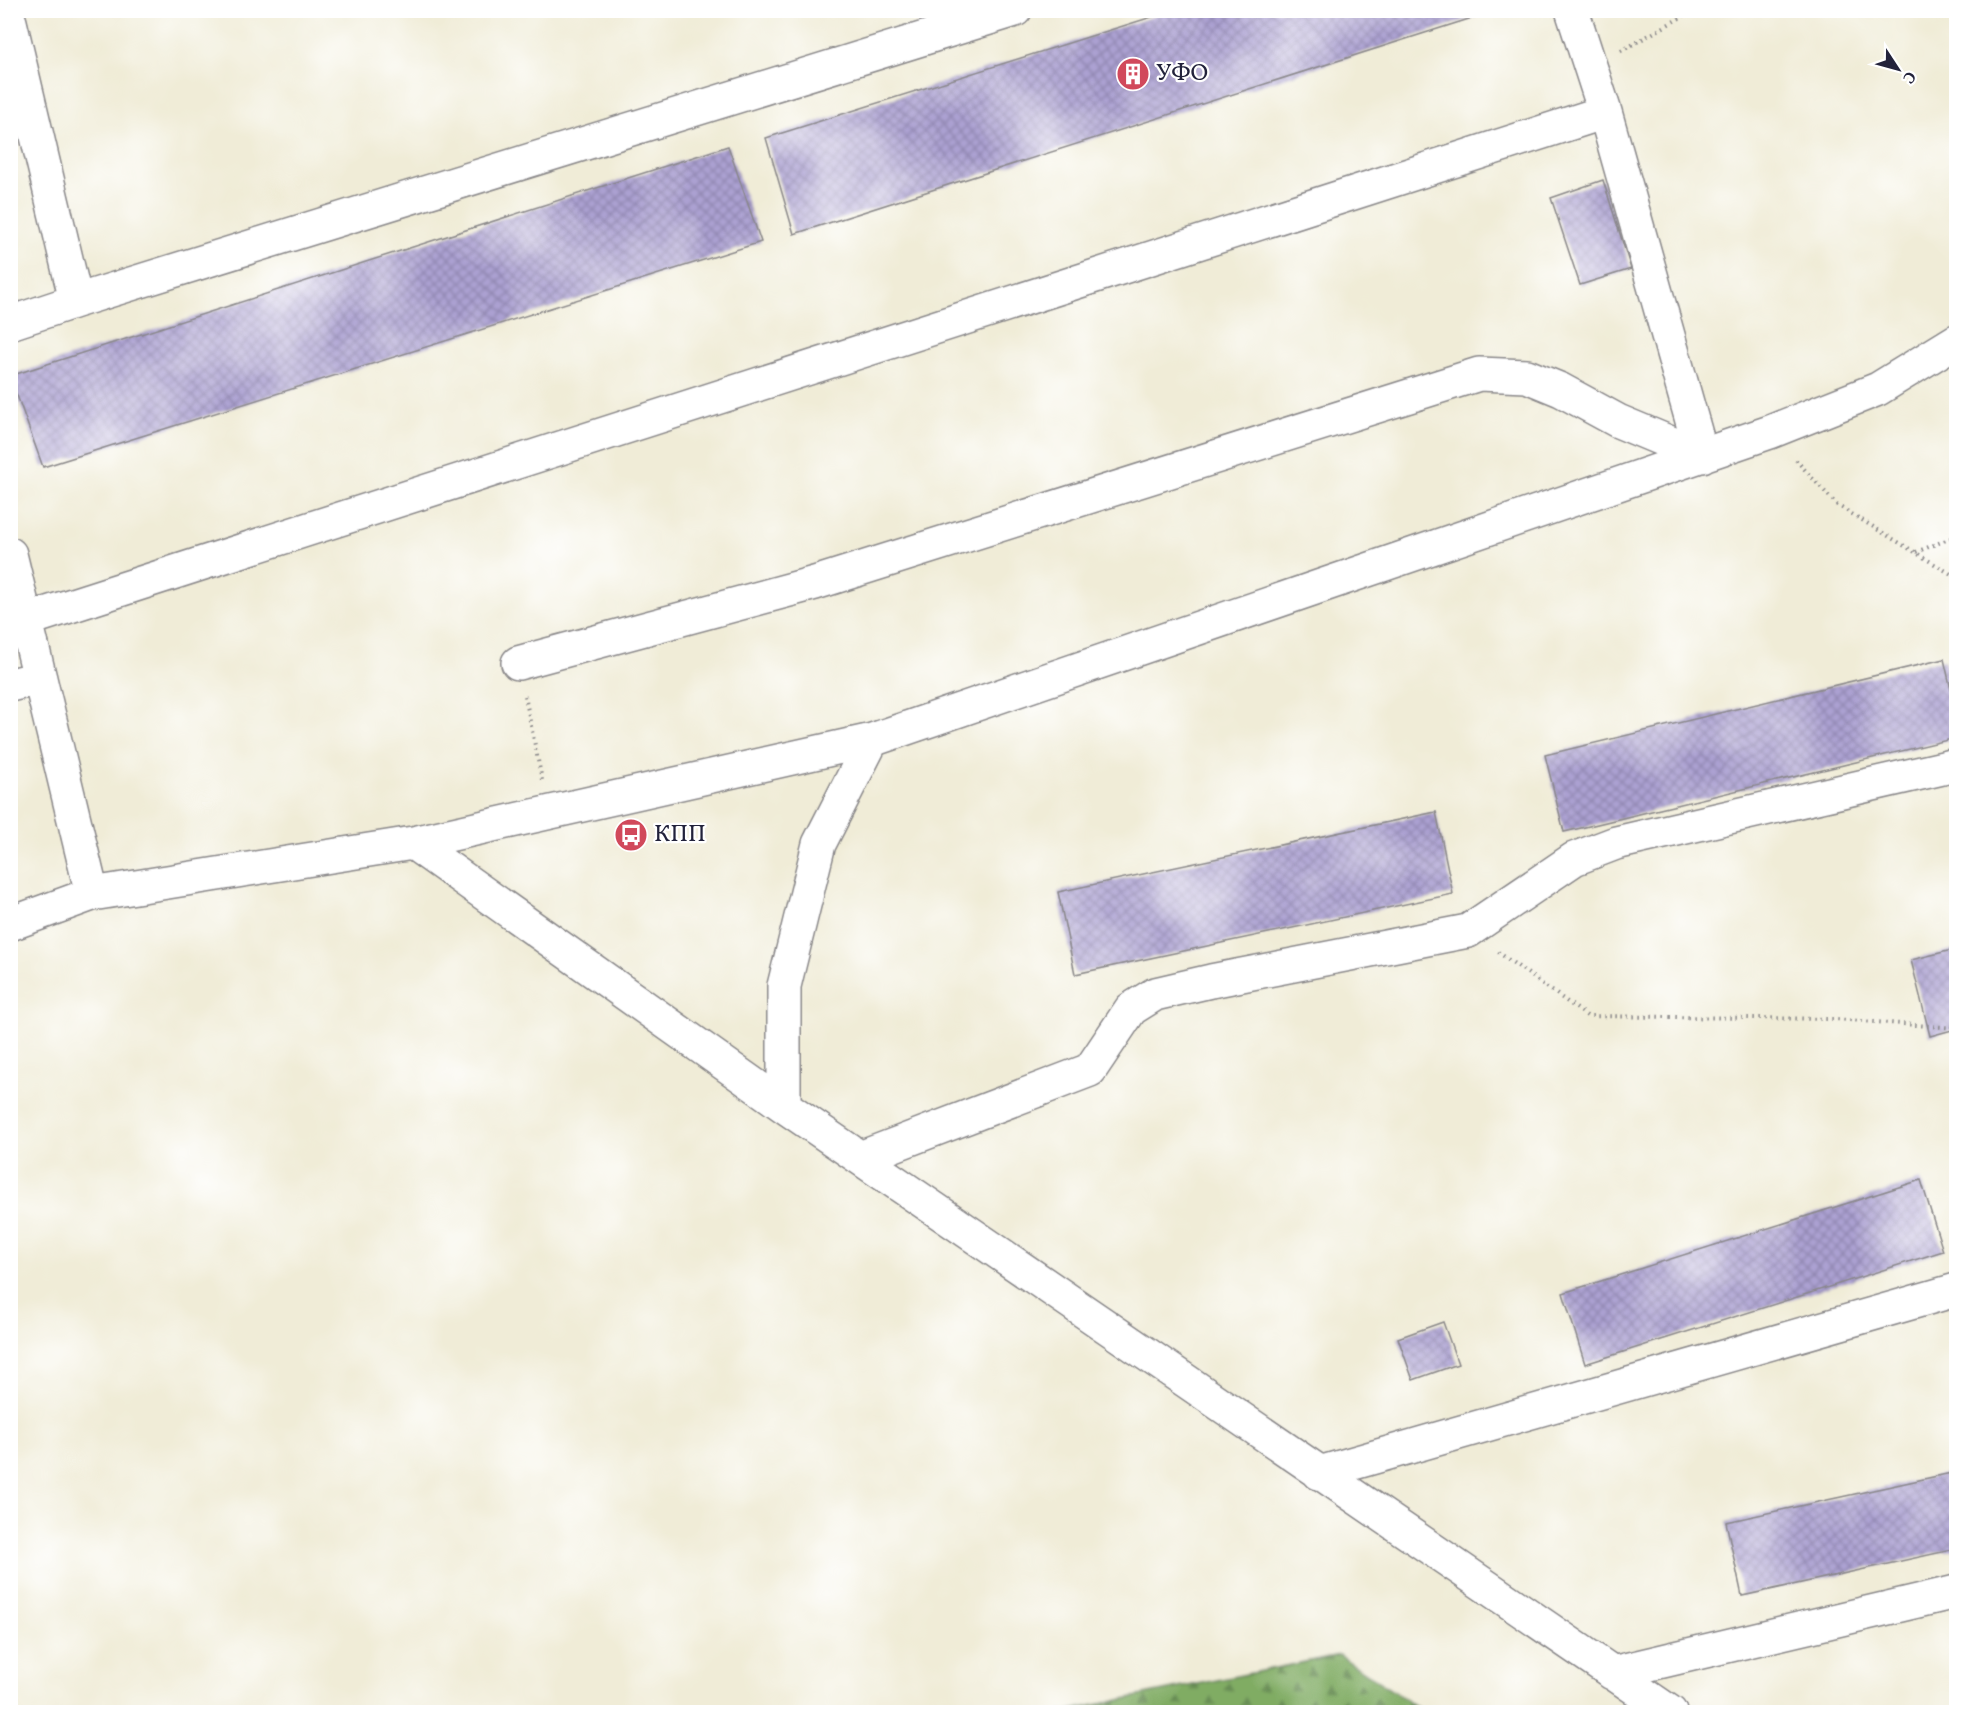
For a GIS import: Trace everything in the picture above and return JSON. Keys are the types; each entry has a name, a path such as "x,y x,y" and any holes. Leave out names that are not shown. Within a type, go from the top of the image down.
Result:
{"street":[{"path":"10,323 1016,10"},
{"path":"1572,10 1605,112 1702,456"},
{"path":"10,22 76,301"},
{"path":"26,620 1605,112"},
{"path":"10,924 92,894 413,843 872,740 1770,432 1878,389 1956,341"},
{"path":"518,663 816,583 1479,374 1527,376 1561,390 1618,421 1702,456"},
{"path":"10,554 26,620 26,682 92,894"},
{"path":"784,1106 784,986 819,844 872,740"},
{"path":"860,1158 1090,1070 1131,1009 1155,994 1468,931 1574,859 1616,843 1956,765"},
{"path":"413,843 784,1106 1670,1713"},
{"path":"1319,1473 1956,1290"},
{"path":"1612,1673 1956,1592"}],"path":[{"path":"1591,68 1694,10"},
{"path":"1770,432 1837,505 1956,577"},
{"path":"1916,552 1956,536"},
{"path":"518,663 548,812"},
{"path":"1468,931 1587,1016 1835,1018 1956,1028"}],"green space":[{"path":"1339,1655 1424,1712 1061,1712"}],"building":[{"name":"УФО","path":"1174,10 1494,11 794,234 766,138"},
{"path":"728,146 761,242 43,467 10,376"},
{"path":"1603,180 1631,269 1580,285 1551,198"},
{"path":"1944,659 1956,711 1956,738 1564,832 1545,755"},
{"path":"1436,812 1453,894 1075,974 1058,892"},
{"path":"1956,949 1956,1029 1930,1036 1911,960"},
{"path":"1921,1180 1943,1251 1585,1364 1563,1293"},
{"path":"1443,1322 1458,1364 1413,1380 1398,1338"},
{"path":"1956,1472 1956,1549 1742,1596 1726,1522"}],"place":[{"name":"УФО","path":"1133,74"},
{"name":"КПП","path":"631,835"}]}
